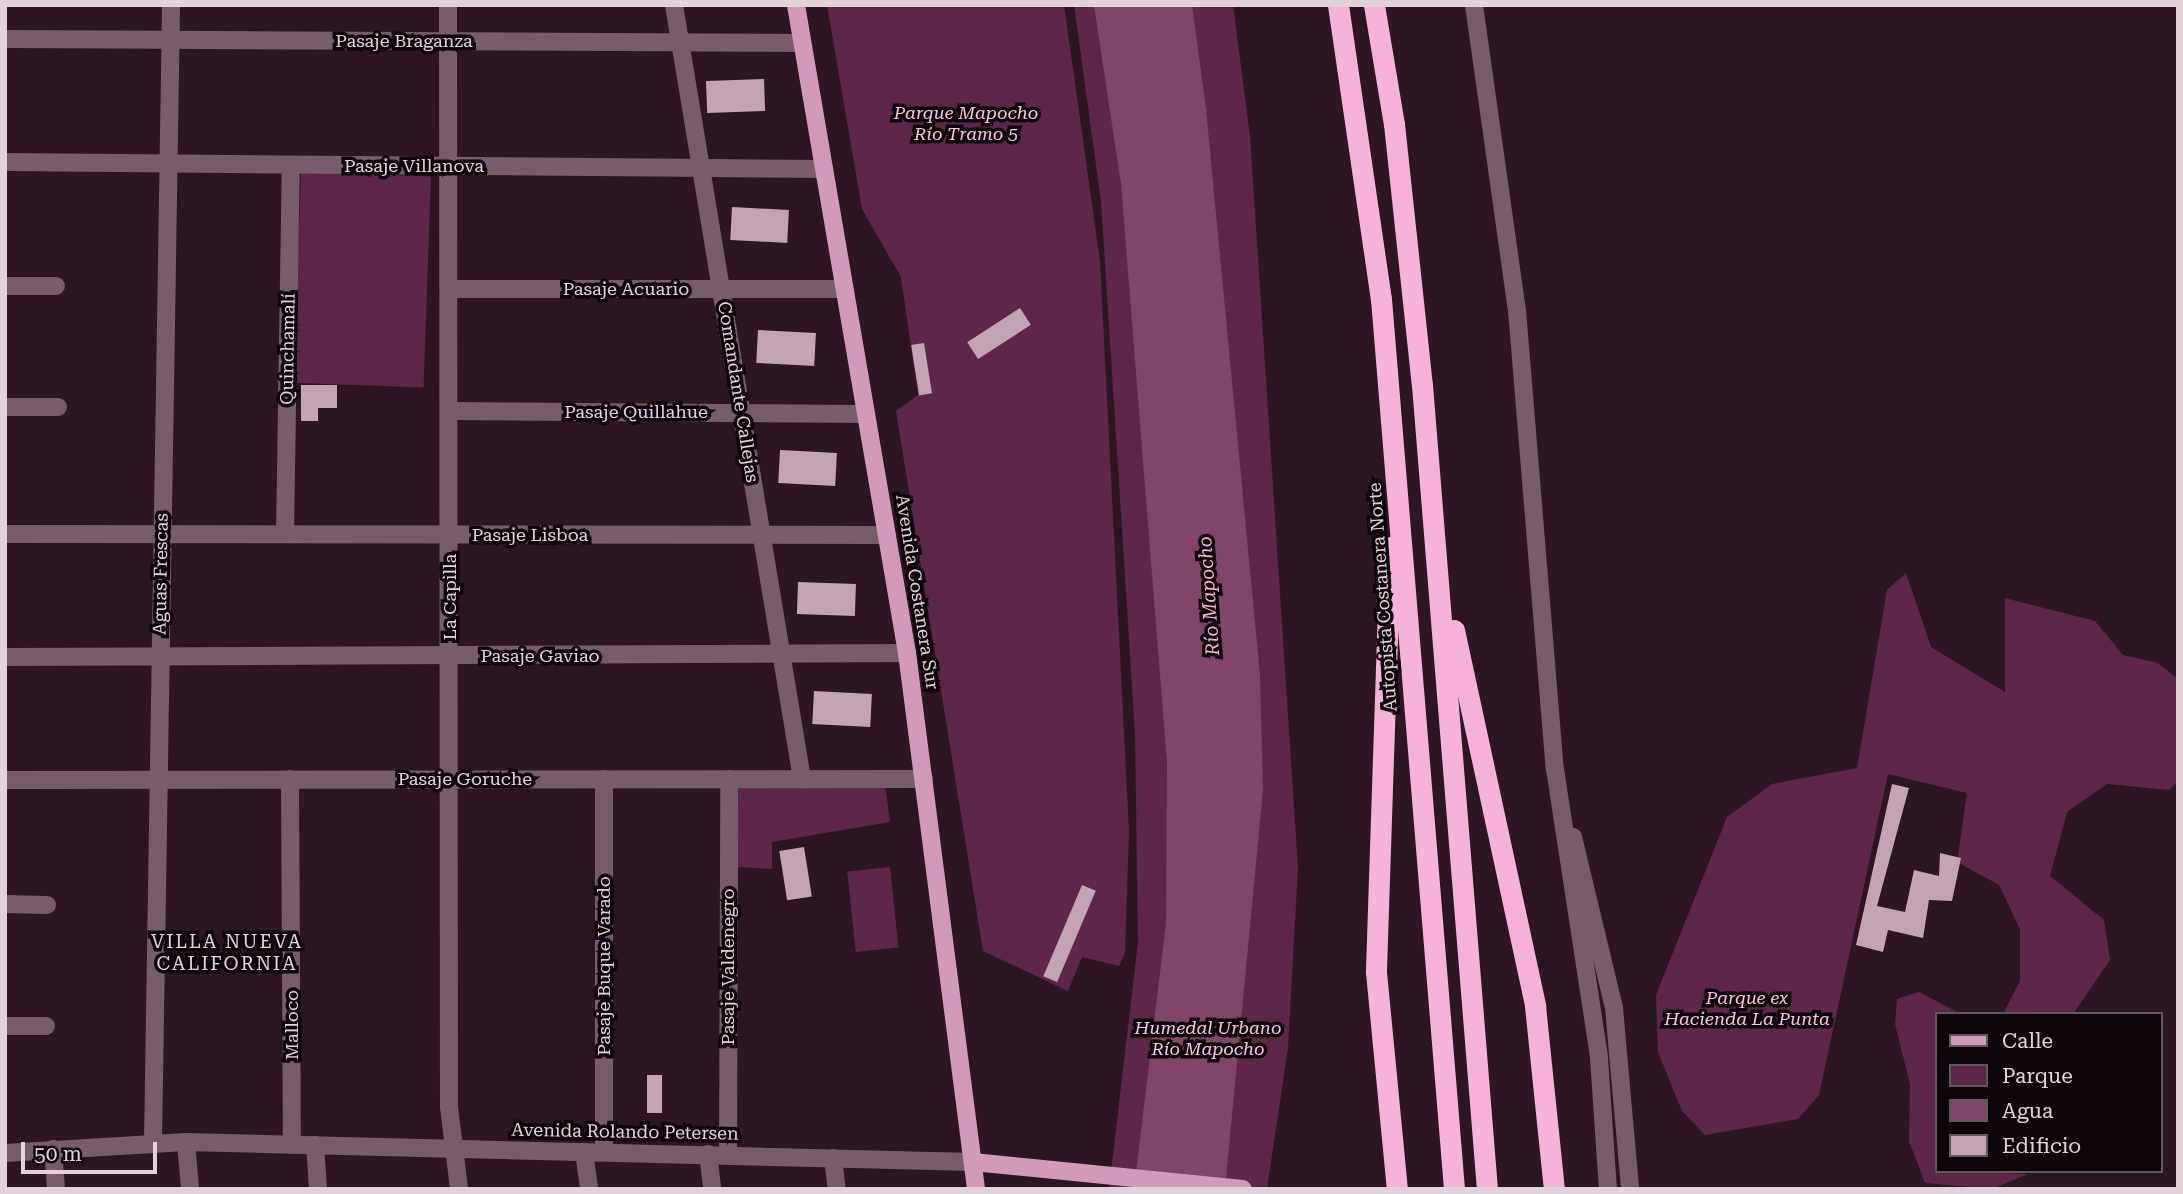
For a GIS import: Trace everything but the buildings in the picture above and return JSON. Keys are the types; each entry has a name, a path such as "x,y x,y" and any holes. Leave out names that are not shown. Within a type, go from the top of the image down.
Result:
{"highway":[{"name":"Autopista Costanera Norte","path":"1338,5 1372,216 1397,472 1454,1189"},
{"path":"1374,5 1405,209 1487,1189"},
{"path":"1397,472 1376,972 1397,1189"},
{"path":"1430,492 1473,738 1535,1006 1553,1189"}],"main road":[{"name":"Avenida Costanera Sur","path":"796,5 907,653 976,1189"},
{"name":"Avenida Rolando Petersen","path":"972,1162 1076,1170 1243,1189"}],"street":[{"name":"Aguas Frescas","path":"153,1142 171,5"},
{"name":"La Capilla","path":"448,5 453,1149 460,1189"},
{"name":"Comandante Callejas","path":"674,5 802,779"},
{"path":"1474,5 1517,310 1555,769 1599,1058 1608,1189"},
{"name":"Pasaje Braganza","path":"5,39 802,43"},
{"name":"Pasaje Villanova","path":"5,162 824,169"},
{"name":"Quinchamalí","path":"285,534 291,165"},
{"path":"5,286 56,286"},
{"name":"Pasaje Acuario","path":"449,289 844,289"},
{"path":"5,407 58,407"},
{"name":"Pasaje Quillahue","path":"449,411 865,414"},
{"name":"Pasaje Lisboa","path":"5,534 887,535"},
{"name":"Pasaje Gaviao","path":"5,657 781,656 907,653"},
{"path":"1555,769 1609,972 1630,1189"},
{"name":"Malloco","path":"290,779 292,1145"},
{"name":"Pasaje Buque Varado","path":"604,779 604,1152"},
{"name":"Pasaje Valdenegro","path":"728,1155 729,779"},
{"name":"Pasaje Goruche","path":"5,780 924,779"},
{"path":"5,904 47,905"},
{"path":"5,1026 46,1026"},
{"path":"186,1142 190,1189"},
{"name":"Avenida Rolando Petersen","path":"5,1153 186,1142 972,1162"},
{"path":"315,1145 318,1189"},
{"path":"53,1149 55,1189"},
{"path":"584,1152 589,1189"},
{"path":"708,1154 712,1189"},
{"path":"833,1158 837,1189"}],"green space":[{"name":"Parque Mapocho Río Tramo 5","path":"827,5 1064,5 1100,261 1129,831 1125,953 1119,966 1082,957 1068,991 983,951 896,411 918,395 901,277 862,209"},
{"name":"Humedal Urbano Río Mapocho","path":"1074,5 1233,5 1250,136 1298,868 1288,1048 1267,1189 1109,1189 1138,942 1135,733 1101,201"},
{"path":"301,172 431,177 424,387 294,383"},
{"name":"Parque ex Hacienda La Punta","path":"1906,573 1931,647 2005,692 2005,598 2095,621 2123,655 2158,663 2178,679 2178,781 2169,790 2107,784 2067,812 2050,876 2104,920 2110,960 2074,1012 2004,1012 2020,981 2020,929 1999,885 1957,862 1967,793 1888,774 1819,1095 1798,1119 1705,1135 1682,1111 1658,1052 1656,995 1727,817 1772,784 1857,768 1887,590"},
{"path":"885,784 890,822 772,842 772,869 736,867 739,787"},
{"path":"890,867 898,948 856,952 847,871"},
{"path":"1919,992 1957,1012 1934,1012 1934,1173 2028,1174 1992,1189 1925,1183 1909,1141 1910,1084 1895,1024 1897,999"}],"water":[{"name":"Río Mapocho","path":"1094,5 1192,5 1206,109 1260,675 1263,790 1225,1189 1134,1189 1166,923 1167,763 1121,184"}],"district":[{"name":"VILLA NUEVA CALIFORNIA","path":"227,953"}]}
